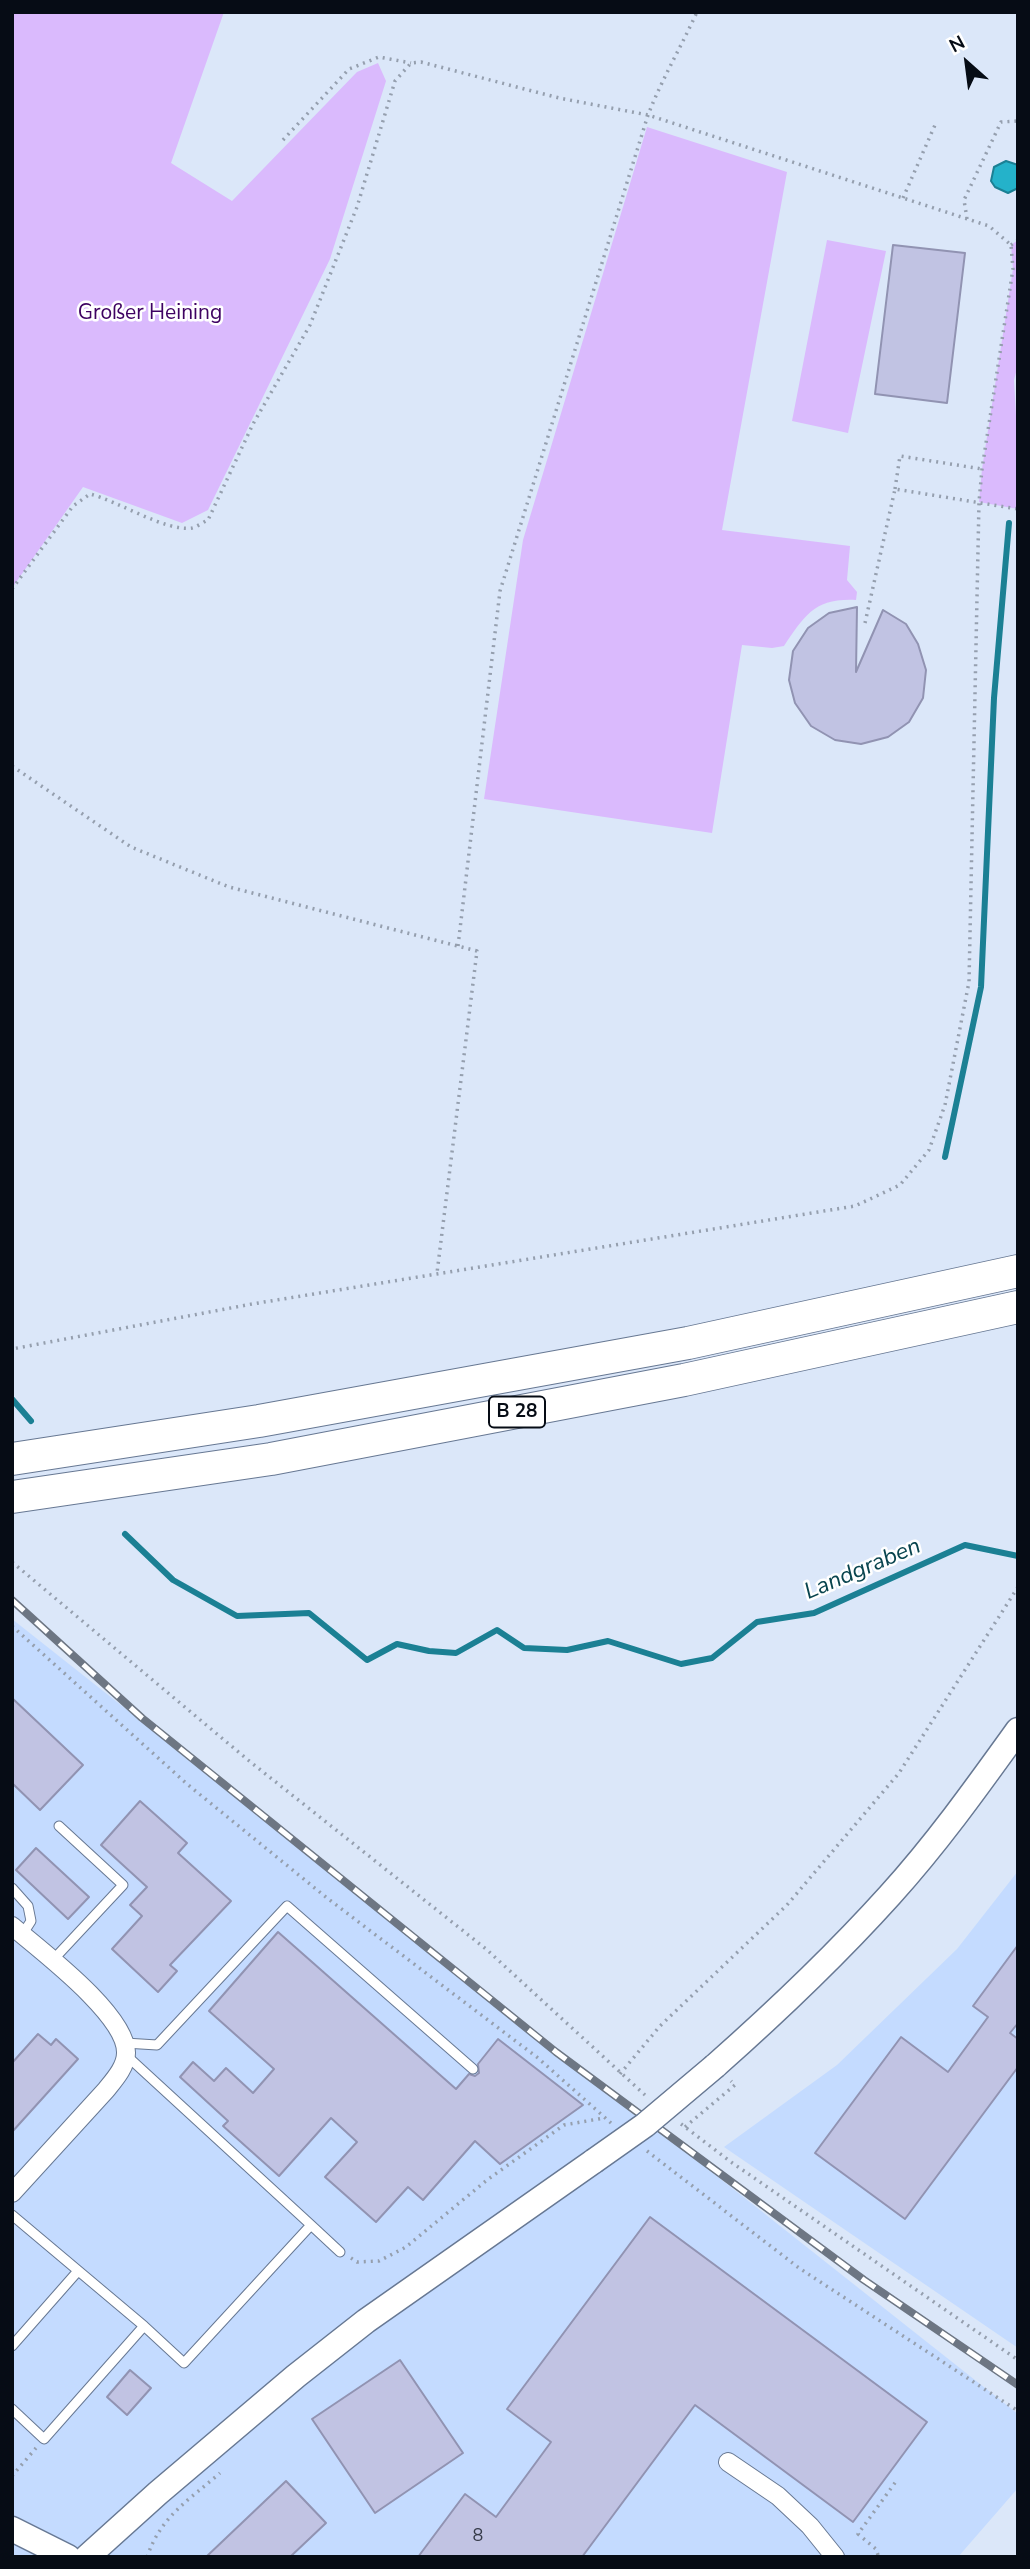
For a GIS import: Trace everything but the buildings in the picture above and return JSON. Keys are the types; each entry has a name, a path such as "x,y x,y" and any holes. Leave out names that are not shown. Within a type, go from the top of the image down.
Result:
{"highway":[{"name":"B 28","path":"12,1459 259,1421 688,1343 1018,1271"},
{"name":"B 28","path":"12,1497 284,1456 684,1380 1018,1307"}],"main road":[{"path":"87,2557 296,2376 366,2321 722,2072 891,1894 951,1823 1018,1730"},
{"path":"12,2529 68,2557"}],"street":[{"path":"12,2193 119,2074 126,2049 113,2021 95,1999 17,1930"},
{"path":"728,2462 778,2496 810,2526 835,2557"}],"lane":[{"path":"52,1961 123,1885 59,1826"},
{"path":"12,1888 28,1906 31,1921 17,1930"},
{"path":"126,2049 157,2045 287,1906 473,2069"},
{"path":"126,2049 340,2252"},
{"path":"12,2215 184,2363 310,2225"},
{"path":"12,2346 78,2271"},
{"path":"12,2409 44,2439 144,2326"}],"path":[{"path":"458,946 500,592 648,115 663,76 681,47 697,12"},
{"path":"12,1349 252,1304 855,1206 900,1185 929,1150 945,1105 969,982 979,502 1013,269 1010,245 989,226 648,115 559,98 421,62 411,63 379,57 349,69 284,140"},
{"path":"12,589 73,506 90,494 174,526 192,527 208,520 253,424 310,325 357,207 395,81 411,63"},
{"path":"967,219 964,200 1001,122 1018,121"},
{"path":"903,198 935,125"},
{"path":"1010,245 1018,240"},
{"path":"865,623 900,456 982,469"},
{"path":"895,489 1018,509"},
{"path":"12,766 131,848 229,887 477,951 437,1273"},
{"path":"12,1562 248,1760 486,1950 652,2101"},
{"path":"620,2074 660,2026 786,1905 899,1773 1018,1587"},
{"path":"12,1626 187,1784 327,1898 538,2058 615,2126"},
{"path":"685,2127 735,2085 722,2072"},
{"path":"340,2252 357,2262 379,2261 406,2247 487,2180 564,2125 604,2118"},
{"path":"674,2118 731,2162 1018,2360"},
{"path":"637,2143 799,2268 1018,2411"},
{"path":"12,2476 44,2439"},
{"path":"147,2557 163,2523 224,2468"},
{"path":"878,2555 876,2549 858,2534 897,2480"}],"shaded area":[{"path":"12,1619 1018,2414 1018,2488 958,2557 12,2557"},
{"path":"1018,1871 1018,2348 724,2147 837,2065 957,1949"}],"green space":[{"name":"Großer Heining","path":"12,12 224,12 171,163 232,201 357,72 378,63 386,81 330,259 208,510 182,523 83,487 12,588"},
{"path":"647,127 787,172 722,530 850,546 847,580 857,592 856,600 830,602 812,611 798,625 784,646 772,648 742,645 712,833 484,799 523,540"},
{"path":"827,240 886,251 848,433 792,421"},
{"path":"1018,240 1018,365 1014,380 1018,509 979,502 1013,269 1011,245"}],"water":[{"path":"1006,161 1018,165 1018,188 1008,193 995,187 991,181 994,167"}],"waterway":[{"path":"945,1157 981,987 994,698 1009,523"},
{"name":"Landgraben","path":"12,1399 31,1421"},
{"name":"Landgraben","path":"125,1534 173,1580 237,1616 309,1613 367,1660 397,1644 456,1653 497,1630 524,1648 567,1650 608,1641 681,1664 712,1658 757,1622 814,1613 965,1545 1018,1556"}],"railway":[{"path":"12,1600 142,1718 556,2052 864,2280 1018,2385"}]}
